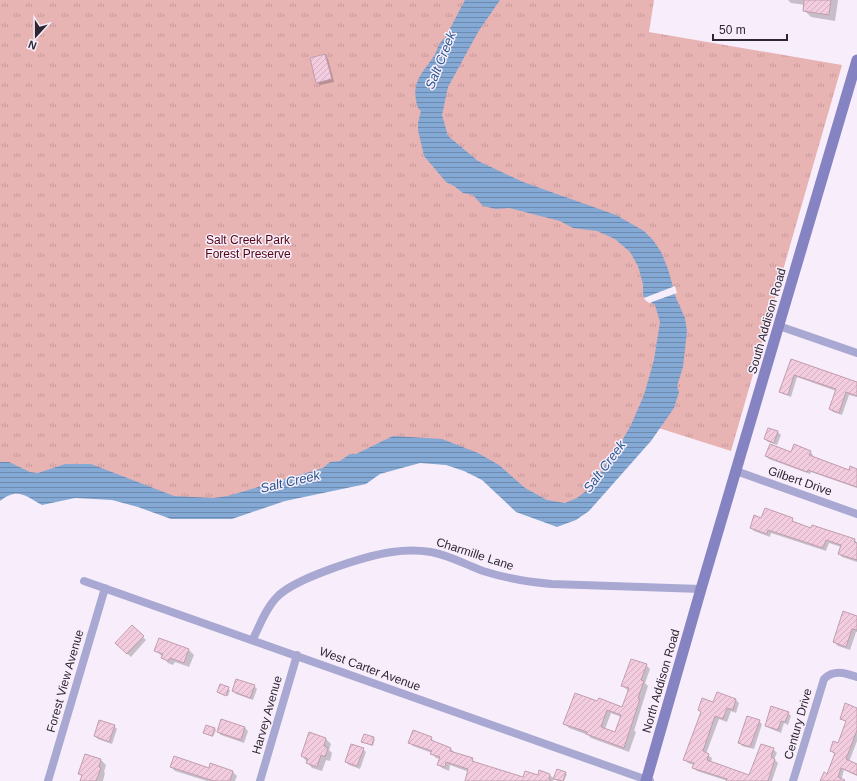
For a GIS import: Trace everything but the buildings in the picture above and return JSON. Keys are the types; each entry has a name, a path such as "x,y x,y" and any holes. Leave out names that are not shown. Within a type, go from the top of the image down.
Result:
{"street":[{"name":"South Addison Road","path":"701,589 857,60"},
{"path":"778,326 857,353"},
{"name":"Gilbert Drive","path":"736,471 857,514"},
{"name":"Charmille Lane","path":"253,639 270,606 277,597 298,582 369,556 407,550 433,552 489,572 519,580 552,584 701,589"},
{"name":"West Carter Avenue","path":"84,581 253,639 648,781"},
{"name":"Forest View Avenue","path":"48,781 104,588"},
{"name":"North Addison Road","path":"648,781 701,589"},
{"name":"Harvey Avenue","path":"260,781 297,655"},
{"name":"Century Drive","path":"794,781 824,679 828,675 842,672 857,677"}],"green space":[{"name":"Salt Creek Park Forest Preserve","path":"0,0 654,0 649,32 842,65 731,451 646,424 589,502 547,510 447,452 200,506 0,481"}],"water":[{"name":"Salt Creek","path":"465,0 500,0 478,32 448,87 442,115 448,136 478,161 523,182 616,215 644,231 653,240 661,252 668,269 676,298 685,318 687,331 683,367 677,386 679,392 674,408 651,441 589,511 576,520 557,527 516,512 482,480 464,471 446,465 420,463 380,474 366,484 285,501 232,519 171,519 138,507 112,500 75,498 42,505 21,494 11,494 0,501 0,462 9,462 30,472 38,473 65,464 91,464 174,496 213,498 228,496 323,468 330,462 340,461 350,454 356,454 393,436 442,439 478,453 499,465 525,488 547,500 565,503 577,498 595,484 611,453 623,439 631,425 644,395 654,360 660,322 655,305 643,296 643,284 638,266 630,252 615,239 597,231 573,228 560,221 509,208 496,209 483,206 473,195 463,193 446,182 424,156 418,130 421,111 417,105 415,93 417,82 434,56 439,44 445,38"}],"pier":[{"path":"675,286 677,293 649,303 644,298"}]}
